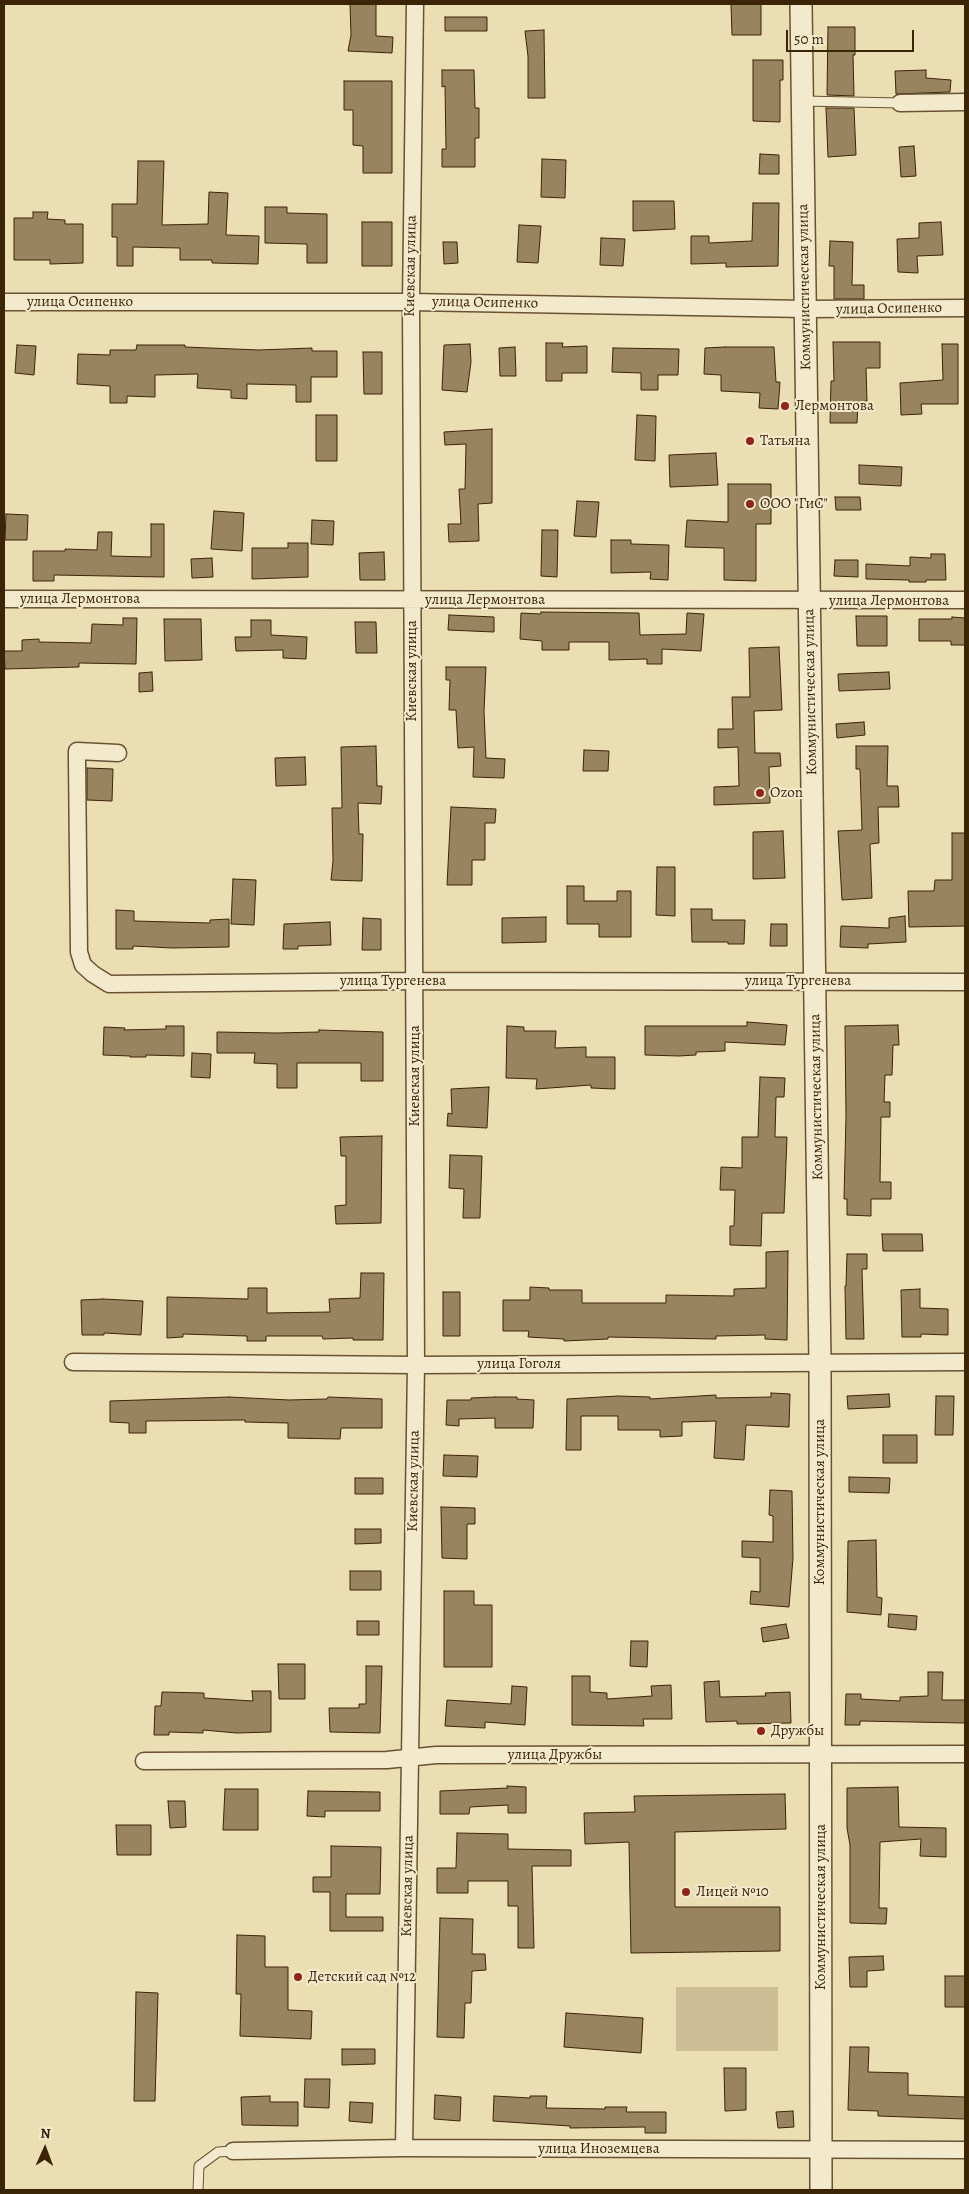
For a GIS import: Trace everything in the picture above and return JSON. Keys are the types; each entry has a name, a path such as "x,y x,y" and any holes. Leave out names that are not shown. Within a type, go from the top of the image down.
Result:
{"street":[{"name":"Киевская улица","path":"404,2148 416,1365 410,302 414,4"},
{"name":"Коммунистическая улица","path":"801,4 820,1364 821,2190"},
{"path":"900,103 965,102"},
{"name":"улица Осипенко","path":"4,302 410,302 805,309 965,308"},
{"name":"улица Лермонтова","path":"4,599 965,600"},
{"name":"улица Тургенева","path":"118,753 78,751 79,952 83,965 93,974 110,984 816,980 965,982"},
{"name":"улица Гоголя","path":"74,1362 416,1365 965,1362"},
{"name":"улица Дружбы","path":"144,1761 387,1760 436,1755 965,1754"},
{"name":"улица Иноземцева","path":"233,2151 404,2148 965,2150"}],"lane":[{"path":"802,101 900,103"},
{"path":"198,2190 199,2166 218,2152 233,2151"}],"shaded area":[{"path":"676,1987 778,1987 778,2051 676,2051"}],"building":[{"path":"350,4 376,4 376,36 393,37 392,53 348,51 351,35"},
{"path":"731,4 761,4 761,35 732,35"},
{"path":"445,17 487,17 487,31 445,31"},
{"path":"828,27 855,27 855,55 853,55 854,96 827,95"},
{"path":"544,30 545,98 528,98 528,56 525,31"},
{"path":"753,60 783,60 783,80 780,80 780,122 753,121"},
{"path":"442,70 474,70 475,108 479,108 479,138 475,138 475,167 442,167 442,149 446,149 445,86 442,87"},
{"path":"926,70 926,78 951,80 950,92 896,94 895,71"},
{"path":"344,81 392,81 392,173 363,173 363,146 353,145 353,110 344,110"},
{"path":"826,108 854,108 856,155 828,157"},
{"path":"914,146 916,176 901,177 899,147"},
{"path":"760,154 779,155 779,174 759,174"},
{"path":"542,159 566,160 565,198 541,197"},
{"path":"138,161 164,161 162,225 208,224 209,192 228,193 226,235 259,236 258,264 212,263 212,260 180,260 180,248 133,247 133,266 117,266 117,237 112,237 112,204 137,204"},
{"path":"633,201 674,201 675,229 633,231"},
{"path":"753,203 779,203 778,266 726,267 726,263 691,264 691,236 709,236 709,243 752,241"},
{"path":"265,207 287,207 287,213 327,214 327,263 307,263 307,244 265,243"},
{"path":"33,212 48,212 47,219 65,220 65,224 83,224 83,263 50,264 50,260 14,260 14,218 33,218"},
{"path":"362,222 392,222 392,266 362,266"},
{"path":"941,222 943,255 917,256 918,273 898,272 897,239 919,238 919,223"},
{"path":"519,225 541,226 538,263 517,262"},
{"path":"601,238 625,239 623,266 600,265"},
{"path":"830,241 853,242 852,285 864,285 864,299 834,299 834,266 829,266"},
{"path":"443,242 457,242 458,263 444,264"},
{"path":"833,342 880,342 880,368 866,368 867,401 858,402 857,423 830,423 831,381 834,381"},
{"path":"546,343 563,343 562,347 587,346 587,373 562,373 562,381 546,381"},
{"path":"470,344 471,362 467,392 442,390 444,345"},
{"path":"942,344 958,344 958,404 921,404 922,414 901,415 900,383 943,380"},
{"path":"17,345 36,346 34,375 15,373"},
{"path":"137,345 185,345 185,347 259,350 312,348 312,351 337,351 337,377 311,377 311,402 296,402 296,385 247,384 247,399 231,398 231,390 197,388 198,374 155,375 155,397 127,396 127,403 110,403 110,386 77,384 78,354 110,355 110,350 136,350"},
{"path":"515,347 516,376 500,376 499,348"},
{"path":"774,347 776,382 780,382 778,409 759,408 760,393 721,391 721,375 704,374 705,348"},
{"path":"613,348 679,349 678,375 658,375 658,390 641,390 641,373 612,372"},
{"path":"363,352 382,352 382,394 364,394"},
{"path":"316,415 337,415 337,461 316,461"},
{"path":"637,415 656,416 655,461 635,460"},
{"path":"492,429 492,503 478,504 479,541 449,542 448,524 461,524 459,489 465,489 466,444 445,445 444,432"},
{"path":"716,453 718,485 670,487 669,455"},
{"path":"859,465 902,467 901,486 859,484"},
{"path":"728,484 771,484 771,524 756,524 756,581 724,580 724,548 685,547 687,520 728,522"},
{"path":"835,497 860,497 861,510 836,510"},
{"path":"577,501 599,502 596,537 574,536"},
{"path":"214,511 244,513 242,551 211,549"},
{"path":"6,514 28,515 27,540 5,540"},
{"path":"312,520 334,521 333,545 311,544"},
{"path":"151,524 164,524 164,577 54,575 54,581 33,581 33,551 97,550 98,532 112,532 111,556 151,557"},
{"path":"542,530 558,530 557,577 541,576"},
{"path":"611,540 631,540 631,544 669,545 668,580 650,579 651,572 611,573"},
{"path":"288,543 308,543 308,577 252,579 252,548 288,548"},
{"path":"384,552 385,580 360,580 359,553"},
{"path":"931,554 945,554 946,580 909,582 909,580 866,579 866,564 910,566 910,557 931,558"},
{"path":"212,558 213,577 192,578 191,559"},
{"path":"835,560 858,560 858,577 834,576"},
{"path":"541,612 639,613 640,635 686,634 687,613 704,614 701,651 662,649 662,664 647,664 647,659 609,660 609,642 569,642 569,650 542,650 542,641 520,639 521,613 541,614"},
{"path":"449,615 494,617 494,632 448,630"},
{"path":"856,616 887,616 887,646 857,646"},
{"path":"952,617 965,618 965,645 951,645 951,641 919,641 919,619 952,619"},
{"path":"123,618 137,618 136,664 79,663 79,667 5,669 4,651 22,651 22,640 39,639 39,642 91,643 92,624 123,625"},
{"path":"164,619 201,619 202,660 165,661"},
{"path":"251,620 271,620 271,635 307,637 306,659 283,658 283,650 236,651 235,637 251,637"},
{"path":"355,622 376,622 377,653 356,653"},
{"path":"779,647 782,710 754,711 755,753 780,753 781,766 769,767 770,803 714,805 714,787 739,786 738,747 718,748 718,729 733,729 732,697 750,697 749,648"},
{"path":"446,667 486,667 484,711 486,758 505,759 504,778 473,777 474,747 458,748 456,710 449,710 450,680 446,680"},
{"path":"152,672 153,691 139,692 139,673"},
{"path":"889,672 890,689 839,691 838,674"},
{"path":"864,722 865,735 837,738 836,724"},
{"path":"376,746 377,786 382,786 381,804 358,803 359,834 363,834 362,881 331,880 333,861 332,808 342,808 341,747"},
{"path":"856,746 888,746 887,786 898,786 899,807 878,807 879,843 870,844 872,898 842,900 838,831 862,830 860,769 856,769"},
{"path":"584,750 609,751 608,771 583,771"},
{"path":"305,757 306,785 276,786 275,758"},
{"path":"87,768 113,769 112,801 87,800"},
{"path":"451,807 496,809 495,823 485,823 485,860 472,860 472,885 447,885"},
{"path":"783,831 785,878 753,879 753,832"},
{"path":"952,833 965,833 965,926 909,927 908,891 934,891 935,880 952,880"},
{"path":"657,867 675,867 675,916 656,915"},
{"path":"233,879 256,880 254,925 231,924"},
{"path":"567,886 584,886 584,901 617,901 617,891 631,891 631,937 599,937 599,924 567,924"},
{"path":"691,909 712,909 712,920 745,920 744,944 692,942"},
{"path":"116,910 134,911 134,921 210,923 210,920 229,919 229,947 172,948 133,946 133,949 116,949"},
{"path":"905,916 906,942 868,944 868,948 840,947 841,926 889,928 889,918"},
{"path":"546,917 546,942 502,943 502,918"},
{"path":"363,918 381,919 381,950 362,950"},
{"path":"330,922 331,945 298,946 298,949 283,949 284,924"},
{"path":"771,924 787,924 787,946 770,946"},
{"path":"747,1022 787,1025 785,1045 725,1042 725,1051 696,1052 696,1055 679,1056 645,1055 645,1026 747,1026"},
{"path":"898,1025 899,1045 893,1045 892,1075 885,1075 884,1102 890,1102 890,1117 881,1117 880,1182 891,1182 891,1199 871,1199 871,1216 847,1215 847,1199 844,1199 846,1116 845,1026"},
{"path":"166,1026 184,1026 184,1056 146,1055 146,1057 130,1057 103,1055 104,1027 125,1028 124,1030 166,1029"},
{"path":"507,1026 524,1027 524,1031 556,1031 555,1048 586,1047 586,1057 615,1057 615,1089 591,1088 591,1085 536,1089 537,1079 506,1078"},
{"path":"319,1030 383,1032 383,1081 361,1081 361,1063 297,1063 297,1088 277,1088 277,1064 254,1063 255,1053 217,1053 217,1032 277,1033 319,1032"},
{"path":"192,1053 211,1054 210,1078 191,1077"},
{"path":"760,1077 785,1078 784,1097 776,1097 775,1137 787,1137 784,1213 762,1213 761,1246 730,1245 730,1226 734,1226 735,1190 720,1190 721,1167 742,1168 742,1137 758,1137"},
{"path":"489,1087 487,1128 447,1126 448,1113 452,1114 451,1089"},
{"path":"382,1136 381,1223 336,1224 335,1206 346,1205 346,1156 341,1156 340,1137"},
{"path":"450,1155 482,1156 480,1218 463,1218 464,1189 449,1188"},
{"path":"882,1234 922,1234 923,1251 883,1251"},
{"path":"788,1251 787,1340 765,1339 765,1335 716,1336 716,1339 608,1337 608,1339 564,1341 564,1339 528,1337 529,1331 503,1331 503,1300 530,1300 530,1287 549,1288 549,1290 582,1290 582,1303 666,1303 666,1295 734,1296 734,1289 766,1288 766,1252"},
{"path":"847,1254 867,1254 867,1269 862,1269 864,1339 846,1339 845,1286"},
{"path":"361,1273 384,1273 383,1340 323,1339 322,1336 266,1336 266,1341 247,1341 247,1336 183,1334 183,1337 167,1338 167,1297 248,1299 248,1288 267,1288 267,1313 330,1312 329,1299 360,1298"},
{"path":"920,1289 920,1308 948,1309 948,1335 921,1334 921,1337 902,1337 901,1290"},
{"path":"443,1292 460,1292 460,1336 443,1336"},
{"path":"81,1300 143,1301 141,1335 104,1333 104,1335 82,1335"},
{"path":"771,1393 790,1394 789,1427 746,1425 744,1460 714,1458 716,1421 682,1422 682,1436 660,1437 660,1430 618,1430 618,1416 581,1416 581,1450 566,1450 567,1399 618,1396 650,1397 650,1399 716,1395 716,1398 771,1397"},
{"path":"889,1394 890,1407 848,1409 847,1396"},
{"path":"936,1396 954,1396 953,1435 935,1435"},
{"path":"229,1397 289,1400 327,1399 328,1397 382,1399 382,1428 341,1428 340,1439 288,1438 288,1423 245,1422 245,1420 146,1421 146,1433 129,1433 129,1423 110,1422 110,1401"},
{"path":"517,1397 517,1399 534,1400 533,1428 495,1428 495,1418 459,1419 459,1426 446,1425 447,1400"},
{"path":"883,1435 917,1435 917,1463 883,1463"},
{"path":"444,1455 478,1456 477,1477 443,1476"},
{"path":"849,1477 890,1478 889,1493 849,1492"},
{"path":"355,1478 383,1478 383,1494 355,1494"},
{"path":"770,1490 792,1491 793,1558 789,1607 750,1604 751,1591 760,1592 760,1558 742,1557 742,1541 773,1542 773,1516 769,1515"},
{"path":"441,1507 475,1508 475,1524 467,1524 467,1559 442,1558"},
{"path":"355,1529 381,1529 381,1543 355,1544"},
{"path":"876,1540 877,1597 882,1598 881,1615 847,1612 848,1541"},
{"path":"350,1571 381,1571 381,1590 350,1590"},
{"path":"444,1591 474,1591 474,1605 492,1605 492,1667 444,1667"},
{"path":"889,1614 917,1616 916,1630 888,1627"},
{"path":"357,1621 379,1621 379,1635 357,1635"},
{"path":"786,1624 789,1638 763,1642 761,1628"},
{"path":"631,1641 648,1641 647,1667 630,1666"},
{"path":"278,1664 305,1664 305,1699 279,1699"},
{"path":"366,1666 382,1666 380,1733 330,1732 329,1708 359,1708 359,1704 366,1704"},
{"path":"928,1672 943,1672 942,1700 965,1700 965,1723 860,1721 860,1725 845,1725 846,1694 861,1694 861,1699 900,1701 900,1697 928,1696"},
{"path":"572,1676 590,1676 590,1692 607,1693 607,1699 652,1696 651,1686 671,1685 672,1719 643,1719 644,1726 572,1725"},
{"path":"719,1681 720,1697 766,1696 765,1693 790,1692 791,1723 737,1724 737,1721 706,1722 704,1682"},
{"path":"512,1686 527,1687 525,1725 485,1722 485,1728 445,1726 447,1700 511,1704"},
{"path":"252,1691 271,1691 271,1732 237,1733 203,1730 203,1733 169,1732 169,1735 154,1735 155,1706 161,1706 162,1692 204,1693 204,1698 253,1701"},
{"path":"507,1786 526,1787 526,1813 508,1813 508,1805 470,1807 469,1814 440,1814 440,1791 508,1788"},
{"path":"898,1787 899,1827 946,1828 946,1857 920,1856 921,1839 880,1842 879,1908 887,1908 886,1924 850,1923 850,1845 847,1828 847,1788"},
{"path":"225,1789 258,1789 258,1830 223,1830"},
{"path":"308,1791 380,1792 380,1811 325,1811 325,1817 307,1816"},
{"path":"785,1794 786,1829 675,1832 675,1907 780,1907 780,1951 631,1953 629,1842 585,1844 584,1813 635,1812 634,1796"},
{"path":"168,1801 185,1801 186,1827 170,1828"},
{"path":"116,1825 151,1825 151,1855 117,1855"},
{"path":"457,1833 508,1834 508,1849 571,1850 571,1866 532,1866 534,1948 518,1948 518,1906 508,1906 508,1881 468,1881 468,1893 437,1893 437,1868 456,1868"},
{"path":"331,1846 381,1847 380,1894 346,1894 346,1917 383,1917 383,1931 330,1931 330,1892 313,1892 313,1877 331,1877"},
{"path":"440,1918 473,1919 472,1954 485,1954 486,1970 472,1971 471,2003 465,2003 464,2038 437,2037"},
{"path":"237,1935 265,1936 265,1967 288,1967 288,2010 312,2011 311,2039 240,2036 241,1994 236,1994"},
{"path":"883,1956 884,1970 867,1971 867,1987 850,1987 849,1957"},
{"path":"945,1976 965,1976 965,2007 945,2007"},
{"path":"136,1992 158,1993 155,2101 134,2101"},
{"path":"566,2013 643,2018 641,2053 564,2047"},
{"path":"850,2047 869,2047 868,2072 908,2073 908,2095 965,2097 965,2119 878,2116 878,2111 848,2110"},
{"path":"342,2049 375,2049 375,2064 342,2065"},
{"path":"724,2068 746,2068 746,2110 725,2111"},
{"path":"305,2079 330,2079 329,2108 304,2107"},
{"path":"435,2095 461,2097 460,2121 434,2119"},
{"path":"270,2096 270,2102 298,2102 298,2126 242,2125 241,2097"},
{"path":"494,2096 530,2098 530,2096 547,2096 546,2108 605,2109 605,2107 627,2107 626,2112 666,2112 666,2133 645,2133 645,2127 570,2128 570,2126 493,2121"},
{"path":"350,2102 373,2103 372,2123 349,2121"},
{"path":"793,2111 794,2127 778,2128 776,2112"}],"place":[{"name":"Лермонтова","path":"785,406"},
{"name":"Татьяна","path":"750,441"},
{"name":"ООО \"ГиС\"","path":"750,504"},
{"name":"Ozon","path":"760,793"},
{"name":"Дружбы","path":"761,1731"},
{"name":"Лицей №10","path":"686,1892"},
{"name":"Детский сад №12","path":"298,1977"}]}
